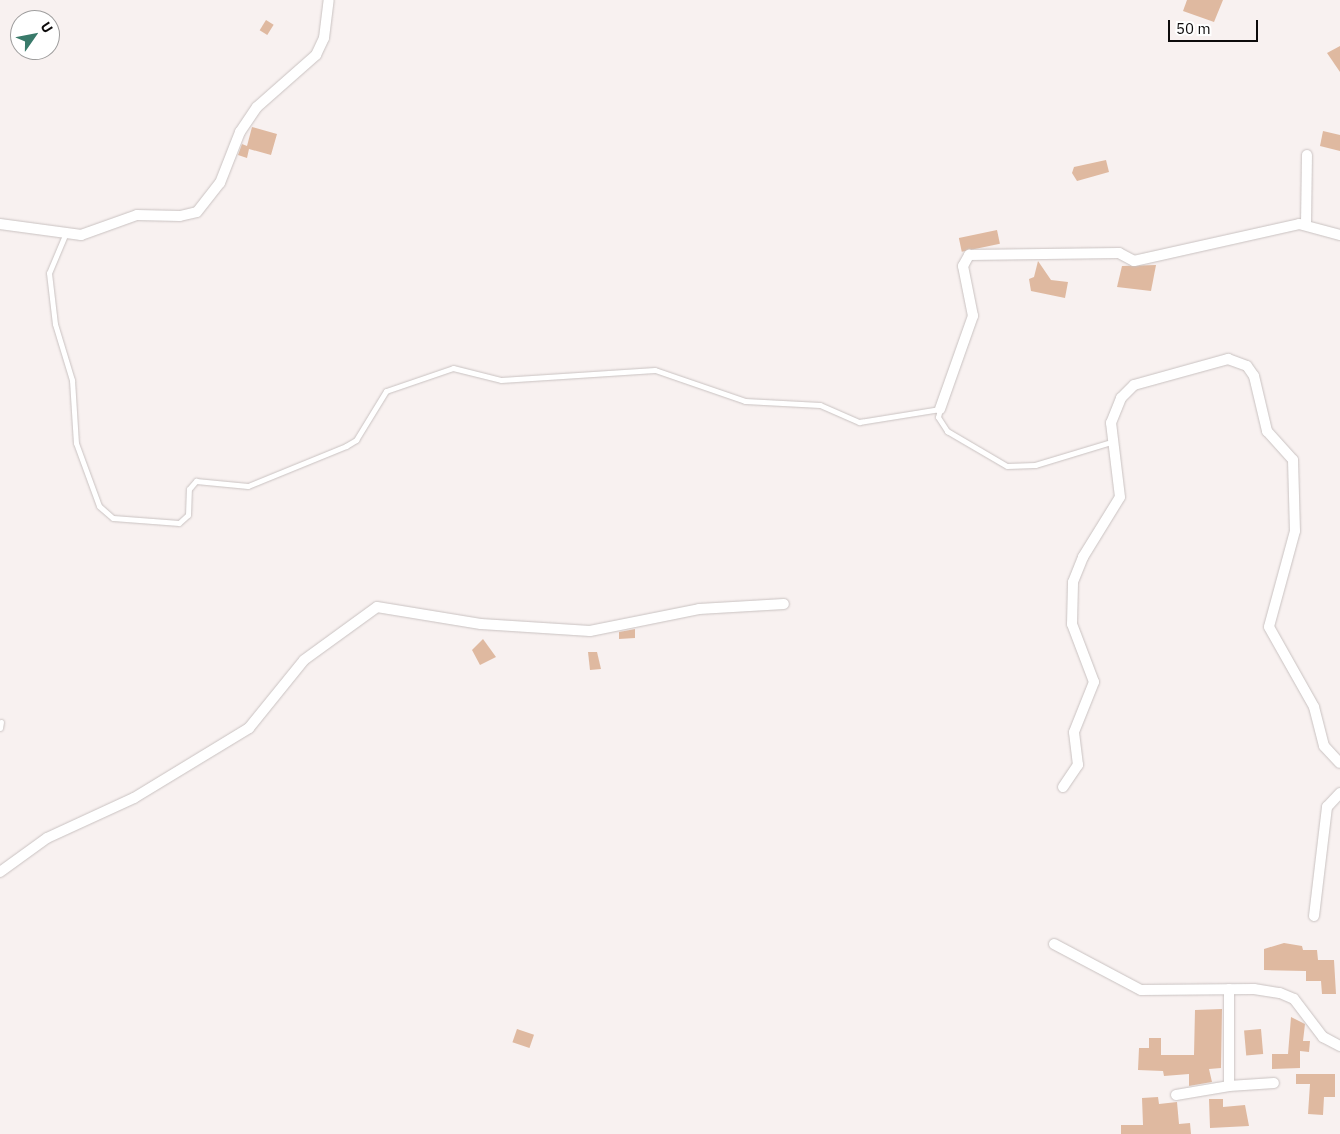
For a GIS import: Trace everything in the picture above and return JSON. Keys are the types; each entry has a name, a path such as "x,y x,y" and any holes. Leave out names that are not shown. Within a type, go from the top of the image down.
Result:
{"street":[{"path":"0,224 64,236 81,235 137,215 180,216 197,212 220,183 240,132 257,106 316,55 324,38 329,0"},
{"path":"1306,225 1307,154"},
{"path":"940,409 973,316 963,266 969,255 1118,253 1134,261 1306,225 1340,234"},
{"path":"1063,787 1078,765 1074,732 1094,682 1072,624 1073,582 1083,557 1120,497 1111,442 1111,423 1121,398 1134,385 1228,359 1239,361 1251,371 1267,431 1289,452 1294,470 1295,531 1269,627 1314,706 1324,746 1340,763"},
{"path":"0,872 47,838 134,798 249,728 304,660 377,607 481,624 590,631 699,609 784,604"},
{"path":"1314,916 1326,813 1333,797 1340,793"},
{"path":"1054,944 1141,990 1265,990 1294,999 1324,1037 1340,1046"},
{"path":"1229,989 1229,1086"},
{"path":"1176,1095 1229,1086 1274,1083"}],"lane":[{"path":"64,236 49,273 57,331 72,380 76,443 102,510 113,518 179,523 188,515 189,489 196,481 248,486 346,446 356,440 386,391 440,370 501,380 655,370 745,401 820,405 859,422 940,409 938,417 947,431 1007,466 1035,465 1111,442"}],"building":[{"path":"1187,0 1223,0 1214,22 1183,11"},
{"path":"266,20 274,25 267,35 260,30"},
{"path":"1340,46 1340,72 1327,53"},
{"path":"252,127 277,134 271,155 249,149 247,158 238,155 242,144 247,146"},
{"path":"1323,131 1340,135 1340,151 1320,146"},
{"path":"1106,160 1109,172 1077,181 1072,173 1074,167"},
{"path":"997,230 1000,244 962,252 959,238"},
{"path":"1038,261 1051,280 1068,282 1065,298 1031,291 1029,279 1034,277"},
{"path":"1156,265 1151,291 1117,287 1122,266"},
{"path":"635,629 635,638 619,639 619,632"},
{"path":"483,639 496,657 480,665 472,650"},
{"path":"588,652 597,652 601,669 590,670"},
{"path":"1284,943 1302,946 1303,950 1317,950 1318,960 1334,960 1336,994 1322,994 1321,981 1306,981 1306,971 1264,970 1264,949"},
{"path":"1222,1009 1221,1068 1209,1069 1212,1082 1189,1086 1189,1074 1164,1076 1163,1071 1138,1070 1139,1048 1149,1048 1149,1038 1161,1038 1161,1055 1194,1055 1195,1010"},
{"path":"1291,1017 1305,1024 1303,1041 1310,1041 1309,1052 1300,1051 1300,1068 1272,1069 1272,1054 1288,1054"},
{"path":"517,1029 534,1035 529,1048 512,1042"},
{"path":"1261,1029 1263,1054 1246,1055 1244,1030"},
{"path":"1296,1074 1335,1074 1335,1097 1324,1097 1323,1115 1308,1114 1310,1084 1296,1084"},
{"path":"1158,1097 1159,1104 1177,1102 1179,1124 1190,1123 1191,1134 1121,1134 1121,1125 1143,1125 1142,1098"},
{"path":"1209,1099 1223,1099 1223,1107 1245,1105 1249,1126 1210,1128"}]}
